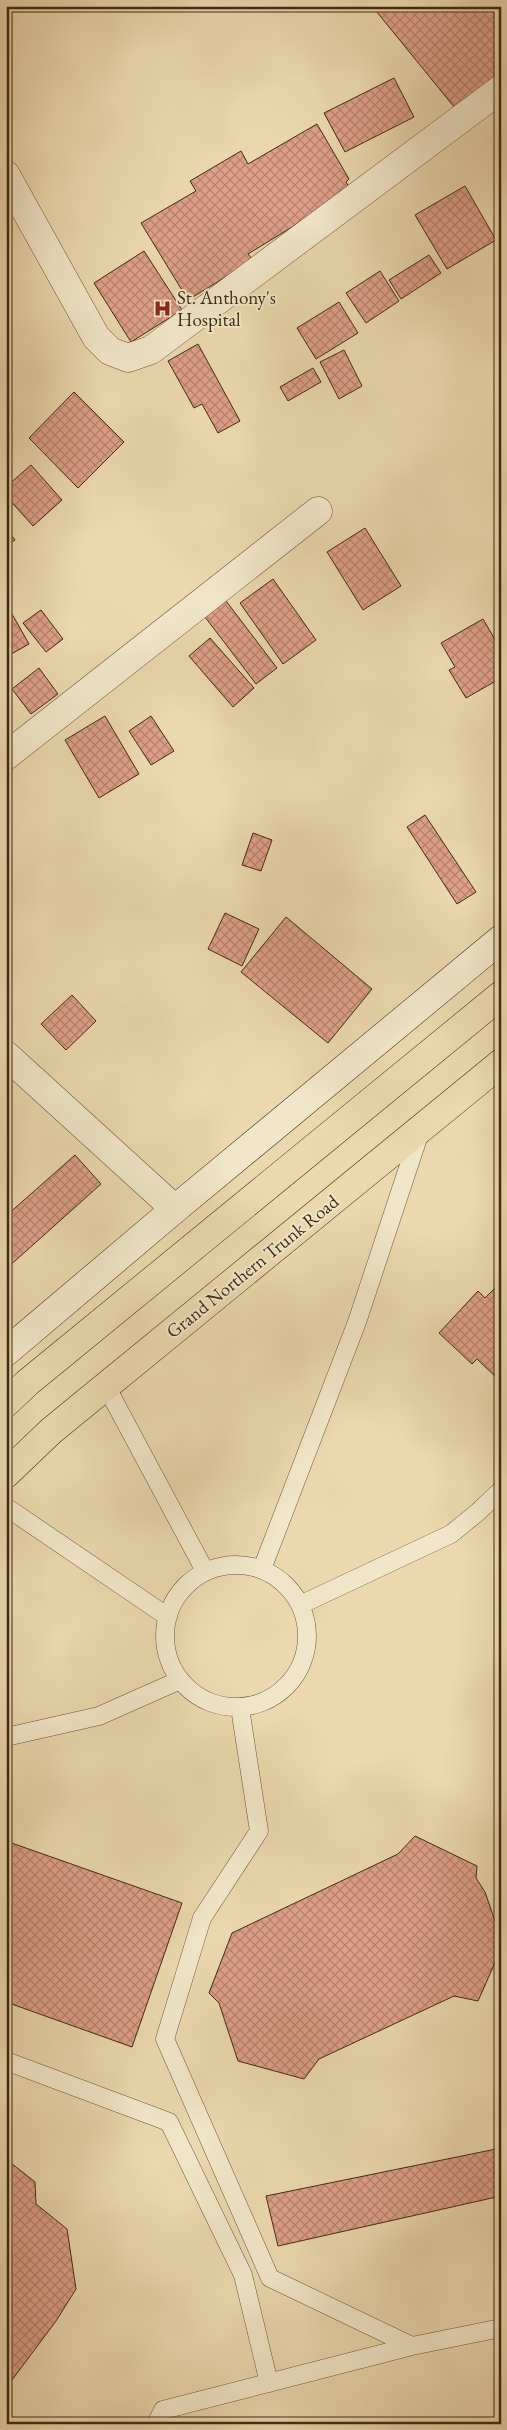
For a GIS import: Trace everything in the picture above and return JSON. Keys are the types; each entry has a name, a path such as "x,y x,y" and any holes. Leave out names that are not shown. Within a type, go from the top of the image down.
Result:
{"highway":[{"path":"6,1403 27,1383 501,995"},
{"name":"Grand Northern Trunk Road","path":"6,1474 51,1431 501,1062"}],"street":[{"path":"6,175 96,337 110,351 128,358 151,350 501,89"},
{"path":"6,756 318,511"},
{"path":"6,1352 175,1209 501,939"},
{"path":"6,1055 175,1209"}],"lane":[{"path":"262,1569 357,1322 422,1126"},
{"path":"106,1386 205,1571"},
{"path":"300,1605 451,1534 501,1490"},
{"path":"6,1506 168,1616"},
{"path":"243,1565 262,1569 277,1578 291,1590 300,1605 307,1628 306,1651 297,1673 282,1690 263,1703 240,1708 218,1705 197,1696 180,1680 170,1661 165,1639 168,1616 175,1598 188,1583 205,1571 223,1566 243,1565"},
{"path":"6,1737 98,1716 180,1680"},
{"path":"240,1708 259,1831 202,1918 165,2039 270,2278 412,2346"},
{"path":"6,2061 169,2122 243,2275 269,2383"},
{"path":"156,2424 163,2410 412,2346 501,2328"}],"building":[{"path":"372,6 493,6 501,16 501,79 459,113"},
{"path":"394,78 414,117 345,152 324,113"},
{"path":"317,124 349,179 346,182 353,194 328,205 248,254 253,260 188,300 141,223 196,191 190,181 241,151 248,164"},
{"path":"465,186 496,240 447,269 415,215"},
{"path":"144,251 182,310 131,342 94,283"},
{"path":"429,255 441,273 401,299 389,280"},
{"path":"380,271 399,301 366,323 346,293"},
{"path":"339,302 358,333 316,359 297,328"},
{"path":"198,344 240,421 218,433 202,404 194,408 168,361"},
{"path":"344,350 362,386 339,399 320,362"},
{"path":"313,368 321,382 288,401 280,387"},
{"path":"74,392 124,442 78,488 29,438"},
{"path":"31,465 62,500 33,526 6,496 6,487"},
{"path":"6,527 15,540 6,546"},
{"path":"365,528 401,586 363,610 327,552"},
{"path":"273,579 316,640 283,664 240,603"},
{"path":"223,597 277,668 256,684 202,613"},
{"path":"8,607 29,644 6,657 6,608"},
{"path":"41,610 63,639 46,652 23,623"},
{"path":"483,619 497,643 501,641 501,678 466,698 449,670 455,667 441,643"},
{"path":"210,638 254,688 233,707 189,656"},
{"path":"39,668 58,694 31,714 12,689"},
{"path":"105,716 139,774 99,798 65,740"},
{"path":"151,716 174,751 151,765 129,731"},
{"path":"425,815 476,892 457,904 407,827"},
{"path":"253,833 272,840 261,871 242,865"},
{"path":"225,913 259,929 242,966 208,949"},
{"path":"286,917 372,989 328,1043 241,972"},
{"path":"72,995 96,1021 66,1050 41,1024"},
{"path":"75,1155 101,1184 6,1269 6,1216"},
{"path":"501,1282 500,1381 477,1359 472,1364 439,1333 478,1291 485,1298"},
{"path":"415,1836 477,1866 476,1878 485,1892 495,1921 501,1929 501,1949 478,2001 454,1996 319,2059 304,2079 238,2061 219,2003 209,1993 232,1933 398,1854"},
{"path":"6,1841 182,1903 132,2047 6,2002"},
{"path":"501,2148 501,2196 278,2246 266,2196"},
{"path":"6,2159 35,2182 36,2204 67,2229 76,2289 56,2321 6,2388"}],"place":[{"name":"St. Anthony's Hospital","path":"163,308"}]}
